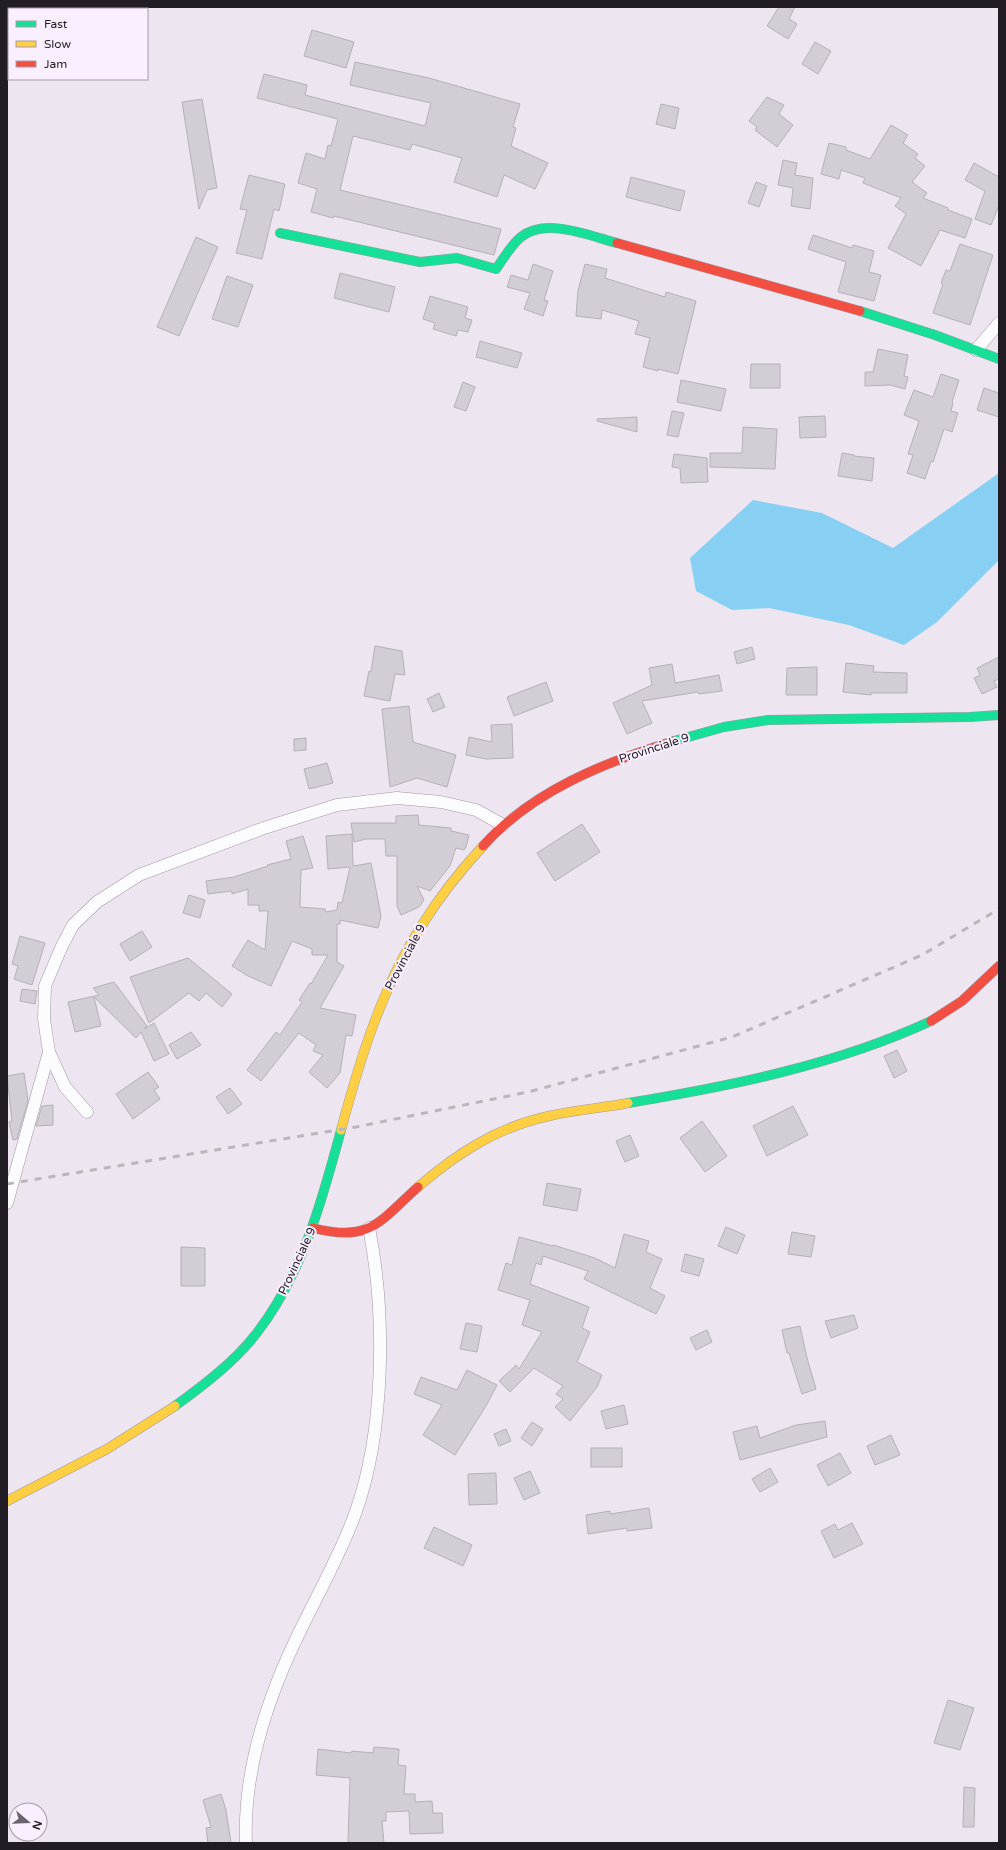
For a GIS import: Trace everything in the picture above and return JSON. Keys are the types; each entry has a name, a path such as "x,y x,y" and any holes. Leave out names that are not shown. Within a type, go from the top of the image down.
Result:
{"street":[{"path":"280,233 420,262 457,258 496,269 521,235 542,228 562,228 770,284 877,316 999,359"},
{"path":"976,350 999,323"},
{"name":"Provinciale 9","path":"7,1501 144,1428 195,1391 228,1364 255,1334 276,1305 298,1262 313,1228 360,1063 392,978 411,940 446,887 503,825 533,803 601,766 681,739 741,723 780,718 970,717 999,714"},
{"path":"87,1112 65,1087 49,1052 44,1019 45,986 61,948 73,925 97,902 139,876 264,828 337,805 397,798 441,802 476,810 503,825"},
{"path":"313,1228 330,1232 353,1233 369,1228 390,1213 446,1163 480,1140 498,1131 534,1119 634,1102 763,1076 810,1064 878,1042 934,1020 948,1012 982,983 999,966"},
{"path":"7,1203 49,1052"},
{"path":"246,1843 250,1781 262,1727 281,1673 331,1570 355,1514 369,1467 376,1424 380,1336 376,1261 369,1228"}],"water":[{"path":"999,473 999,560 937,622 904,645 849,625 769,608 732,610 696,591 690,558 753,500 822,513 893,548"}],"building":[{"path":"779,7 795,7 789,19 797,24 788,39 767,26"},
{"path":"312,30 354,42 346,68 304,56"},
{"path":"815,42 831,51 818,74 802,64"},
{"path":"355,62 429,78 520,104 513,127 516,128 511,146 548,163 535,189 504,175 497,197 454,182 462,158 412,144 410,150 353,136 340,190 501,229 494,255 334,216 333,218 311,212 317,189 298,183 306,153 325,159 328,145 331,146 338,119 257,98 264,74 307,85 305,95 425,126 431,103 350,85"},
{"path":"767,97 784,105 779,114 793,125 777,147 755,130 757,127 749,121"},
{"path":"202,99 217,188 207,190 199,209 182,102"},
{"path":"661,104 679,108 675,129 656,124"},
{"path":"891,125 908,135 903,143 918,154 915,158 925,166 912,182 927,193 923,198 972,219 965,238 940,230 921,266 888,248 906,214 895,206 901,198 863,183 865,178 841,170 839,179 821,174 829,143 846,147 846,150 870,159"},
{"path":"783,160 797,163 795,175 813,178 810,209 791,206 793,188 778,185"},
{"path":"974,163 999,177 999,205 991,225 975,219 985,191 965,180"},
{"path":"249,175 285,184 279,211 274,209 262,259 236,253 247,210 240,209"},
{"path":"631,177 685,191 680,211 626,197"},
{"path":"756,182 767,186 759,207 748,203"},
{"path":"813,235 852,248 853,245 874,251 869,272 881,275 874,301 838,292 846,262 808,249"},
{"path":"196,237 218,247 179,336 157,327"},
{"path":"960,244 993,255 970,325 933,313 946,270 950,271"},
{"path":"533,264 553,271 544,300 548,301 543,316 524,309 530,293 507,287 511,275 528,280"},
{"path":"585,264 607,269 605,278 665,297 666,292 696,301 678,374 643,367 650,338 635,334 639,321 602,310 601,319 576,316 578,291"},
{"path":"340,273 395,287 389,312 334,298"},
{"path":"227,276 253,285 238,327 212,319"},
{"path":"430,296 468,307 465,318 472,320 468,332 458,330 456,336 433,329 435,323 423,319"},
{"path":"480,341 522,353 517,368 476,357"},
{"path":"878,349 908,355 904,376 908,377 905,389 890,385 865,386 865,372 873,372"},
{"path":"751,364 780,364 780,388 750,388"},
{"path":"941,374 959,380 952,402 951,411 958,413 952,432 944,429 933,462 931,461 925,479 907,473 913,455 908,454 919,421 904,415 914,390 933,397"},
{"path":"681,380 726,389 721,411 677,402"},
{"path":"463,382 475,387 466,411 454,407"},
{"path":"984,388 999,393 999,417 977,410"},
{"path":"672,411 684,413 678,437 667,435"},
{"path":"825,416 826,437 800,438 799,417"},
{"path":"637,417 637,432 597,421 597,419"},
{"path":"743,427 777,429 775,469 710,467 710,453 742,453"},
{"path":"842,453 874,458 872,481 838,476"},
{"path":"674,454 707,458 708,482 681,483 680,468 672,467"},
{"path":"375,646 402,651 405,675 395,674 390,701 364,696 369,671 371,672"},
{"path":"752,647 755,659 737,664 734,652"},
{"path":"999,657 999,679 994,681 997,687 982,694 974,678 980,675 977,668"},
{"path":"846,663 874,666 873,672 907,673 907,693 871,693 871,695 843,692"},
{"path":"672,664 675,683 719,675 722,691 699,694 698,692 642,701 652,723 627,734 613,703 652,685 649,668"},
{"path":"817,667 817,695 786,695 787,668"},
{"path":"546,682 553,701 514,716 507,697"},
{"path":"439,693 445,707 433,712 427,699"},
{"path":"409,706 413,742 456,755 447,787 417,778 390,787 382,709"},
{"path":"512,724 513,758 486,759 466,755 469,737 492,742 491,725"},
{"path":"306,738 306,750 294,751 294,739"},
{"path":"327,763 333,783 309,789 304,769"},
{"path":"418,815 419,825 451,828 451,831 469,835 464,850 456,848 450,866 430,891 417,886 424,900 419,907 401,915 397,906 397,856 386,856 385,839 366,839 354,842 351,823 396,823 396,816"},
{"path":"582,824 600,852 555,881 537,853"},
{"path":"352,834 353,866 371,863 381,916 378,928 340,920 340,924 337,924 337,962 344,966 320,1008 356,1015 352,1036 346,1035 340,1073 327,1088 309,1072 323,1055 313,1051 316,1045 299,1033 261,1081 247,1070 276,1032 280,1035 302,1002 299,1000 310,983 311,984 328,955 312,955 312,949 292,941 271,986 248,976 232,966 248,940 265,950 268,911 259,911 259,905 248,905 248,889 232,894 232,891 208,894 206,881 234,877 268,866 267,865 291,859 286,841 303,836 313,868 301,870 300,907 325,909 326,912 337,910 338,902 342,903 350,867 328,869 326,836"},
{"path":"189,895 205,900 200,918 183,913"},
{"path":"142,931 152,947 130,961 120,944"},
{"path":"20,936 45,943 32,985 14,979 18,966 12,964"},
{"path":"188,958 232,994 222,1007 206,993 199,1001 189,993 149,1023 130,977"},
{"path":"114,982 147,1026 144,1029 154,1023 169,1054 154,1061 141,1032 136,1038 94,997 101,1026 75,1032 68,1002 99,995 93,988"},
{"path":"22,989 37,991 35,1004 20,1001"},
{"path":"191,1032 201,1045 177,1059 169,1045"},
{"path":"897,1050 907,1071 894,1078 884,1056"},
{"path":"148,1072 159,1087 154,1090 160,1099 133,1119 116,1094"},
{"path":"24,1073 28,1101 17,1139 13,1140 9,1122 12,1121 7,1076"},
{"path":"230,1088 242,1104 228,1114 216,1097"},
{"path":"53,1105 53,1125 36,1126 42,1106"},
{"path":"793,1106 808,1135 767,1156 753,1126"},
{"path":"702,1121 727,1156 705,1172 680,1138"},
{"path":"630,1135 639,1156 625,1162 616,1141"},
{"path":"547,1183 581,1189 577,1211 543,1205"},
{"path":"726,1227 745,1235 737,1254 718,1246"},
{"path":"792,1232 815,1236 811,1257 788,1254"},
{"path":"624,1234 649,1241 646,1252 662,1259 650,1288 665,1296 656,1314 584,1279 588,1271 543,1256 541,1265 536,1263 530,1284 589,1307 582,1328 590,1332 577,1362 602,1375 597,1387 570,1421 555,1407 563,1399 556,1394 563,1386 534,1368 510,1392 499,1381 516,1365 519,1369 542,1332 522,1325 530,1300 498,1290 506,1263 512,1265 519,1237 553,1245 595,1258 615,1268"},
{"path":"181,1247 205,1248 205,1286 181,1286"},
{"path":"685,1254 704,1259 699,1276 681,1271"},
{"path":"854,1315 858,1328 831,1338 825,1321"},
{"path":"466,1323 482,1326 477,1352 460,1349"},
{"path":"800,1326 816,1389 802,1394 789,1353 787,1353 782,1330"},
{"path":"707,1330 712,1342 696,1350 690,1338"},
{"path":"467,1370 497,1385 486,1406 455,1455 423,1435 442,1405 414,1394 421,1377 457,1390"},
{"path":"624,1405 628,1424 606,1429 601,1411"},
{"path":"825,1421 827,1437 740,1460 733,1432 757,1426 760,1438 796,1425"},
{"path":"532,1422 543,1429 532,1446 521,1438"},
{"path":"506,1429 511,1441 499,1446 494,1434"},
{"path":"891,1435 900,1455 875,1465 867,1446"},
{"path":"591,1448 622,1448 622,1467 591,1467"},
{"path":"840,1453 851,1473 828,1486 817,1465"},
{"path":"770,1468 778,1482 760,1492 752,1479"},
{"path":"530,1471 540,1493 524,1500 514,1478"},
{"path":"496,1473 497,1504 469,1505 468,1474"},
{"path":"649,1508 652,1528 627,1531 627,1528 588,1534 586,1515 610,1511 610,1514"},
{"path":"852,1523 863,1544 834,1558 821,1531 835,1524 838,1530"},
{"path":"434,1527 472,1545 463,1566 424,1548"},
{"path":"948,1700 974,1708 960,1750 934,1743"},
{"path":"374,1747 399,1749 398,1765 406,1766 404,1794 415,1794 415,1802 432,1801 433,1813 442,1813 443,1833 410,1834 409,1811 386,1812 386,1821 382,1821 384,1843 348,1843 350,1778 316,1775 318,1749 351,1753 352,1751 373,1753"},
{"path":"964,1787 975,1788 974,1827 963,1827"},
{"path":"221,1794 226,1810 231,1843 208,1843 206,1828 211,1827 203,1800"}],"railway":[{"path":"7,1184 356,1127 528,1092 732,1037 922,955 999,909"}],"traffic: fast":[{"path":"280,233 420,262 457,258 496,269 517,240 531,231 555,228 581,233 617,243"},
{"path":"860,311 935,335 999,359"},
{"path":"674,741 724,727 768,720 970,717 999,715"},
{"path":"628,1103 744,1081 820,1062 858,1050 931,1021"},
{"path":"175,1406 228,1364 256,1334 272,1311 286,1287 309,1236 326,1184 341,1130"}],"traffic: slow":[{"path":"341,1130 364,1050 395,973 422,925 436,904 458,874 483,846"},
{"path":"418,1187 463,1152 495,1134 512,1127 559,1114 628,1103"},
{"path":"7,1501 107,1449 175,1406"}],"traffic: jam":[{"path":"617,243 860,311"},
{"path":"483,846 502,827 524,809 547,794 596,769 648,749 674,741"},
{"path":"931,1021 962,1001 999,966"},
{"path":"313,1228 332,1232 348,1233 361,1231 373,1226 383,1219 418,1187"}]}
